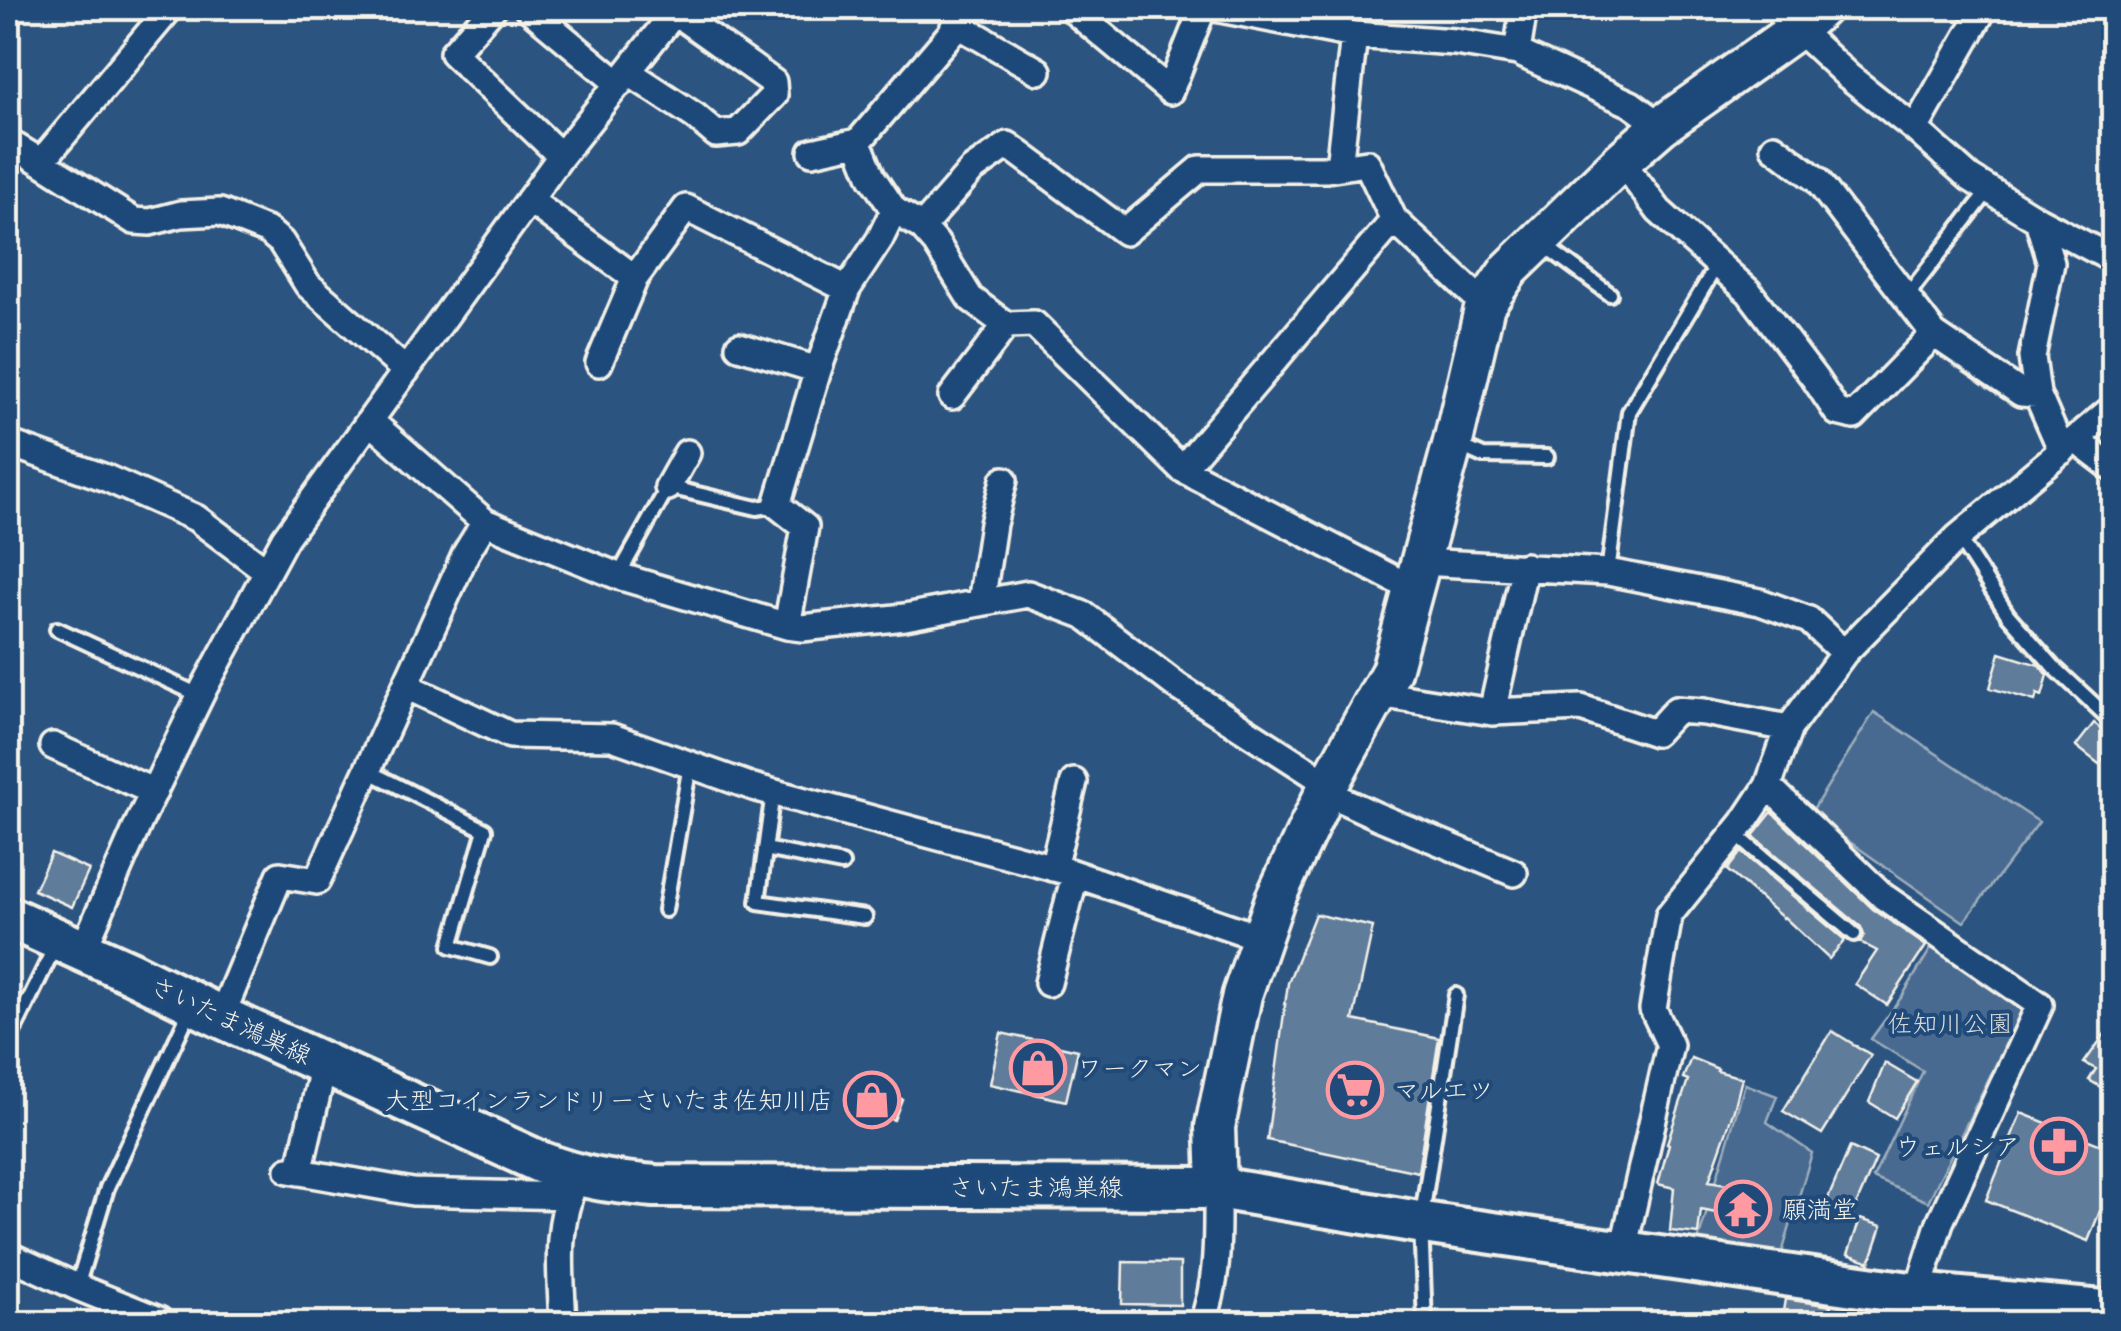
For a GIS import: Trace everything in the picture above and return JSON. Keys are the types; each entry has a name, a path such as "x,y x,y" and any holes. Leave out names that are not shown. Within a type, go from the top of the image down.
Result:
{"main road":[{"name":"さいたま鴻巣線","path":"8,918 324,1064 573,1186 1217,1188 1421,1222 1916,1294 2114,1312"}],"street":[{"path":"41,162 170,8"},
{"path":"494,8 453,53 561,156"},
{"path":"71,945 284,538 561,156 624,78 674,9 772,82 774,95 738,132 716,134 695,116 624,78 528,8"},
{"path":"1078,8 1074,12 1170,91 1203,8"},
{"path":"1215,8 1354,35 1455,42 1517,52 1631,104 1661,126"},
{"path":"1517,52 1524,8"},
{"path":"1916,129 1984,8"},
{"path":"1202,1324 1213,1289 1217,1244 1215,1127 1242,995 1275,900 1327,788 1391,671 1453,442 1485,305 1510,270 1621,161 1798,15 1848,76 1970,178 2114,260"},
{"path":"812,152 858,142 952,32 958,16 1038,71"},
{"path":"1339,167 1354,35"},
{"path":"8,142 134,221 220,212 268,231 281,242 308,285 406,371"},
{"path":"858,142 872,177 894,210 922,227 936,243 970,298 1006,325 1034,324 1182,470 1417,575 1526,566 1608,572 1760,602 1809,620 1844,653"},
{"path":"922,227 972,170 1008,146 1126,232 1200,169 1328,169 1367,163 1394,220 1485,305"},
{"path":"1774,147 1817,180 1934,334 2021,394 2037,394"},
{"path":"1621,161 1659,211 1749,292 1837,412 1854,416 1934,334"},
{"path":"529,200 635,278"},
{"path":"599,363 635,278 686,208 847,289"},
{"path":"786,626 805,527 777,504 847,289 894,210"},
{"path":"1182,470 1394,220"},
{"path":"2038,220 2050,263 2032,357 2037,394 2069,446 2114,469"},
{"path":"952,396 1006,325"},
{"path":"739,346 818,370"},
{"path":"1623,1250 1670,1045 1653,1009 1669,915 1768,786 1789,728 1844,653 1958,538 2114,407"},
{"path":"370,421 485,522 618,576 786,626 802,628 906,617 1028,594 1084,615 1177,686 1327,788 1377,816 1514,873"},
{"path":"10,448 106,478 196,518 267,571"},
{"path":"668,487 687,453"},
{"path":"981,603 1004,480"},
{"path":"207,1010 280,875 317,882 466,554 485,522"},
{"path":"1492,712 1526,566"},
{"path":"406,686 510,736 612,737 772,792 1064,871 1261,938"},
{"path":"1378,694 1492,712 1581,708 1655,733 1676,710 1789,728"},
{"path":"53,746 154,792"},
{"path":"1048,984 1074,782"},
{"path":"1768,786 1884,897 2040,1005 1940,1222 1916,1294"},
{"path":"324,1064 294,1171 413,1192 573,1186 560,1232 563,1324"},
{"path":"8,1254 159,1320"}],"lane":[{"path":"1906,297 1990,190"},
{"path":"1538,240 1610,294"},
{"path":"1608,572 1629,412 1718,263"},
{"path":"1453,442 1483,456 1548,457"},
{"path":"618,576 668,487 756,508 777,504"},
{"path":"1958,538 2008,615 2054,667 2114,723"},
{"path":"56,629 201,696"},
{"path":"665,910 690,764"},
{"path":"368,771 486,830 451,946 490,958"},
{"path":"772,792 758,902 865,916"},
{"path":"1734,833 1854,934"},
{"path":"765,848 842,864"},
{"path":"8,1044 71,945"},
{"path":"1426,1324 1421,1222 1456,996"},
{"path":"77,1286 107,1188 207,1010"}],"green space":[{"path":"1874,712 2039,822 1964,922 1810,814"},
{"name":"佐知川公園","path":"1933,945 2024,1007 1928,1202 1873,1178 1923,1071 1871,1039"},
{"path":"1745,1084 1777,1096 1767,1122 1812,1153 1779,1263 1695,1251"}],"building":[{"path":"2000,653 2039,665 2048,675 2042,696 2037,694 2035,701 1990,688"},
{"path":"2094,723 2114,738 2114,745 2099,764 2076,746"},
{"path":"1772,812 1873,909 1926,946 1887,1005 1855,984 1877,951 1860,942 1864,935 1861,927 1753,836"},
{"path":"1741,852 1845,940 1829,959 1727,870"},
{"path":"51,853 89,870 72,907 34,890"},
{"name":"マルエツ","path":"1315,914 1373,927 1353,1020 1439,1038 1418,1172 1267,1140 1288,983"},
{"path":"2114,1021 2114,1095 2089,1080 2096,1069 2084,1063"},
{"path":"1832,1031 1871,1055 1822,1134 1783,1111"},
{"path":"1001,1033 1078,1050 1066,1101 990,1084"},
{"path":"1691,1058 1742,1078 1709,1181 1767,1191 1762,1222 1701,1210 1698,1234 1670,1231 1674,1188 1658,1184"},
{"path":"1885,1063 1917,1082 1895,1118 1869,1102"},
{"path":"862,1086 902,1099 894,1120 855,1108"},
{"path":"2021,1113 2114,1150 2114,1215 2100,1211 2088,1241 1986,1200"},
{"path":"1850,1147 1876,1159 1850,1219 1824,1208"},
{"path":"1860,1219 1882,1226 1870,1262 1848,1254"},
{"path":"1123,1262 1180,1263 1180,1305 1122,1304"},
{"path":"1785,1299 1831,1306 1828,1324 1781,1324"}],"place":[{"name":"ワークマン","path":"1038,1068"},
{"name":"マルエツ","path":"1355,1090"},
{"name":"大型コインランドリーさいたま佐知川店","path":"872,1100"},
{"name":"ウェルシア","path":"2059,1146"},
{"name":"願満堂","path":"1743,1209"}]}
